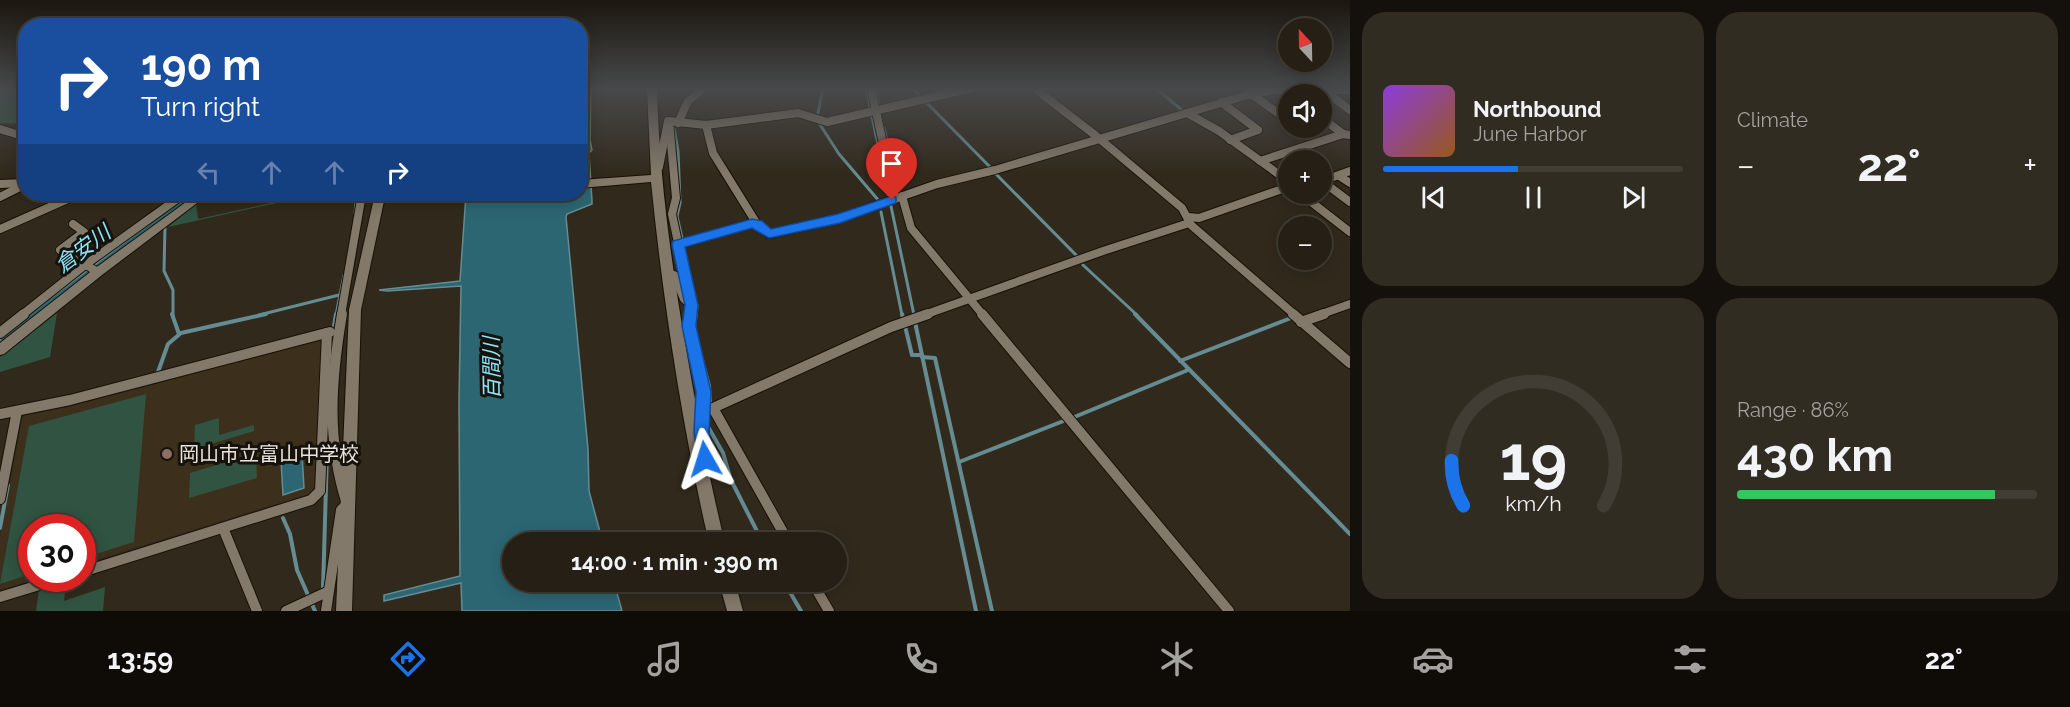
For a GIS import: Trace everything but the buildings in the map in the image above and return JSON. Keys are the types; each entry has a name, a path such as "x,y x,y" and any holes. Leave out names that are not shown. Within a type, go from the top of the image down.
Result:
{"street":[{"path":"653,117 654,174 667,273 701,471 715,532"},
{"path":"588,183 639,179 654,174 660,162 665,129 678,117"},
{"path":"674,122 706,125 771,117"},
{"path":"809,117 827,122 857,117"},
{"path":"877,117 893,199 911,228 1229,611"},
{"path":"1070,117 1182,208 1189,220 1350,363"},
{"path":"681,244 752,223 757,224 769,234 840,218 893,199 1174,117"},
{"path":"1192,117 1230,140 1278,174"},
{"path":"1230,140 1258,130 1240,117"},
{"path":"674,122 676,198 672,214 681,244 692,305 689,326 708,409 782,532"},
{"path":"1332,124 1347,134"},
{"path":"706,125 713,153 757,224"},
{"path":"0,129 18,135"},
{"path":"1260,161 1347,134"},
{"path":"1332,178 1350,171"},
{"path":"1340,176 1350,183"},
{"path":"0,184 18,184"},
{"path":"0,197 18,188"},
{"path":"1332,188 1350,202"},
{"path":"708,409 908,321 1189,220 1278,191"},
{"path":"0,229 63,201"},
{"path":"0,350 166,201"},
{"path":"174,201 183,207"},
{"path":"0,333 193,201"},
{"path":"96,568 311,500 320,490 327,432 333,332 361,201"},
{"path":"344,611 355,310 378,201"},
{"path":"1313,204 1350,232"},
{"path":"74,224 84,232 60,250 91,269"},
{"path":"667,273 674,275 684,299 692,305"},
{"path":"1304,321 1350,304"},
{"path":"0,414 70,400 333,332"},
{"path":"701,471 705,459 702,432 708,409"},
{"path":"0,499 18,411"},
{"path":"327,432 339,484 347,504"},
{"path":"326,611 327,592 341,510 347,504"},
{"path":"223,528 257,611"},
{"path":"0,597 18,592"},
{"path":"286,611 327,592"},
{"path":"730,592 735,611"},
{"path":"818,592 829,611"}],"shaded area":[{"name":"岡山市立富山中学校","path":"319,341 324,344 316,490 310,496 277,507 276,504 96,560 96,514 18,514 18,584 0,590 0,536 22,419 26,415 65,408"}],"green space":[{"path":"0,117 18,117 18,124 0,123"},
{"path":"285,201 168,227 196,204 198,219"},
{"path":"57,313 50,357 0,372 0,357"},
{"path":"146,394 134,542 96,554 96,514 18,514 18,578 0,584 29,426"},
{"path":"219,418 219,435 254,425 254,431 194,449 195,425"},
{"path":"256,453 257,478 189,498 190,473"},
{"path":"105,587 103,611 36,611 39,592 65,592 64,601 96,592"}],"water":[{"name":"百間川","path":"588,117 590,117 592,150 589,153 592,204 567,214 566,217 588,449 589,491 600,532 502,532 502,592 617,592 622,611 462,611 461,583 384,601 384,595 460,576 461,286 379,290 460,281 466,201 588,201"},
{"path":"180,201 188,201 110,258 0,345 0,336"},
{"path":"302,454 304,488 283,495 281,460"}],"waterway":[{"path":"872,117 914,315"},
{"path":"940,117 990,167"},
{"path":"819,123 839,154 879,201"},
{"path":"884,128 899,194"},
{"path":"674,129 678,151 680,203 677,216 683,243"},
{"path":"995,173 1078,257"},
{"path":"355,213 356,201"},
{"path":"881,212 902,315"},
{"path":"165,226 164,271 173,290 173,315"},
{"path":"1083,265 1137,315"},
{"path":"336,315 344,275"},
{"path":"690,282 697,306 696,315"},
{"path":"259,315 339,295"},
{"path":"172,314 179,334"},
{"path":"158,372 168,344 181,333 266,314"},
{"path":"334,326 336,314"},
{"path":"695,319 696,314"},
{"path":"902,314 903,318"},
{"path":"1135,314 1181,361"},
{"path":"1181,361 1291,318"},
{"path":"915,322 922,355"},
{"path":"905,326 912,355 922,355"},
{"path":"332,348 333,338"},
{"path":"699,349 709,386 710,403"},
{"path":"922,357 935,358 992,611"},
{"path":"922,357 976,611"},
{"path":"1181,361 1350,534"},
{"path":"1072,418 1188,370"},
{"path":"959,462 1066,420"},
{"path":"707,425 723,453 731,480 757,532"},
{"path":"323,589 327,452"},
{"path":"0,528 8,485"},
{"path":"283,518 290,534 297,570 315,611"},
{"path":"790,592 801,611"}],"place":[{"name":"岡山市立富山中学校","path":"167,454"}],"route":[{"path":"705,459 702,432 704,392 689,326 692,305 678,245 752,223 757,224 769,234 840,218 892,200"}],"water label":[{"name":"倉安川","path":"83,249"}]}
